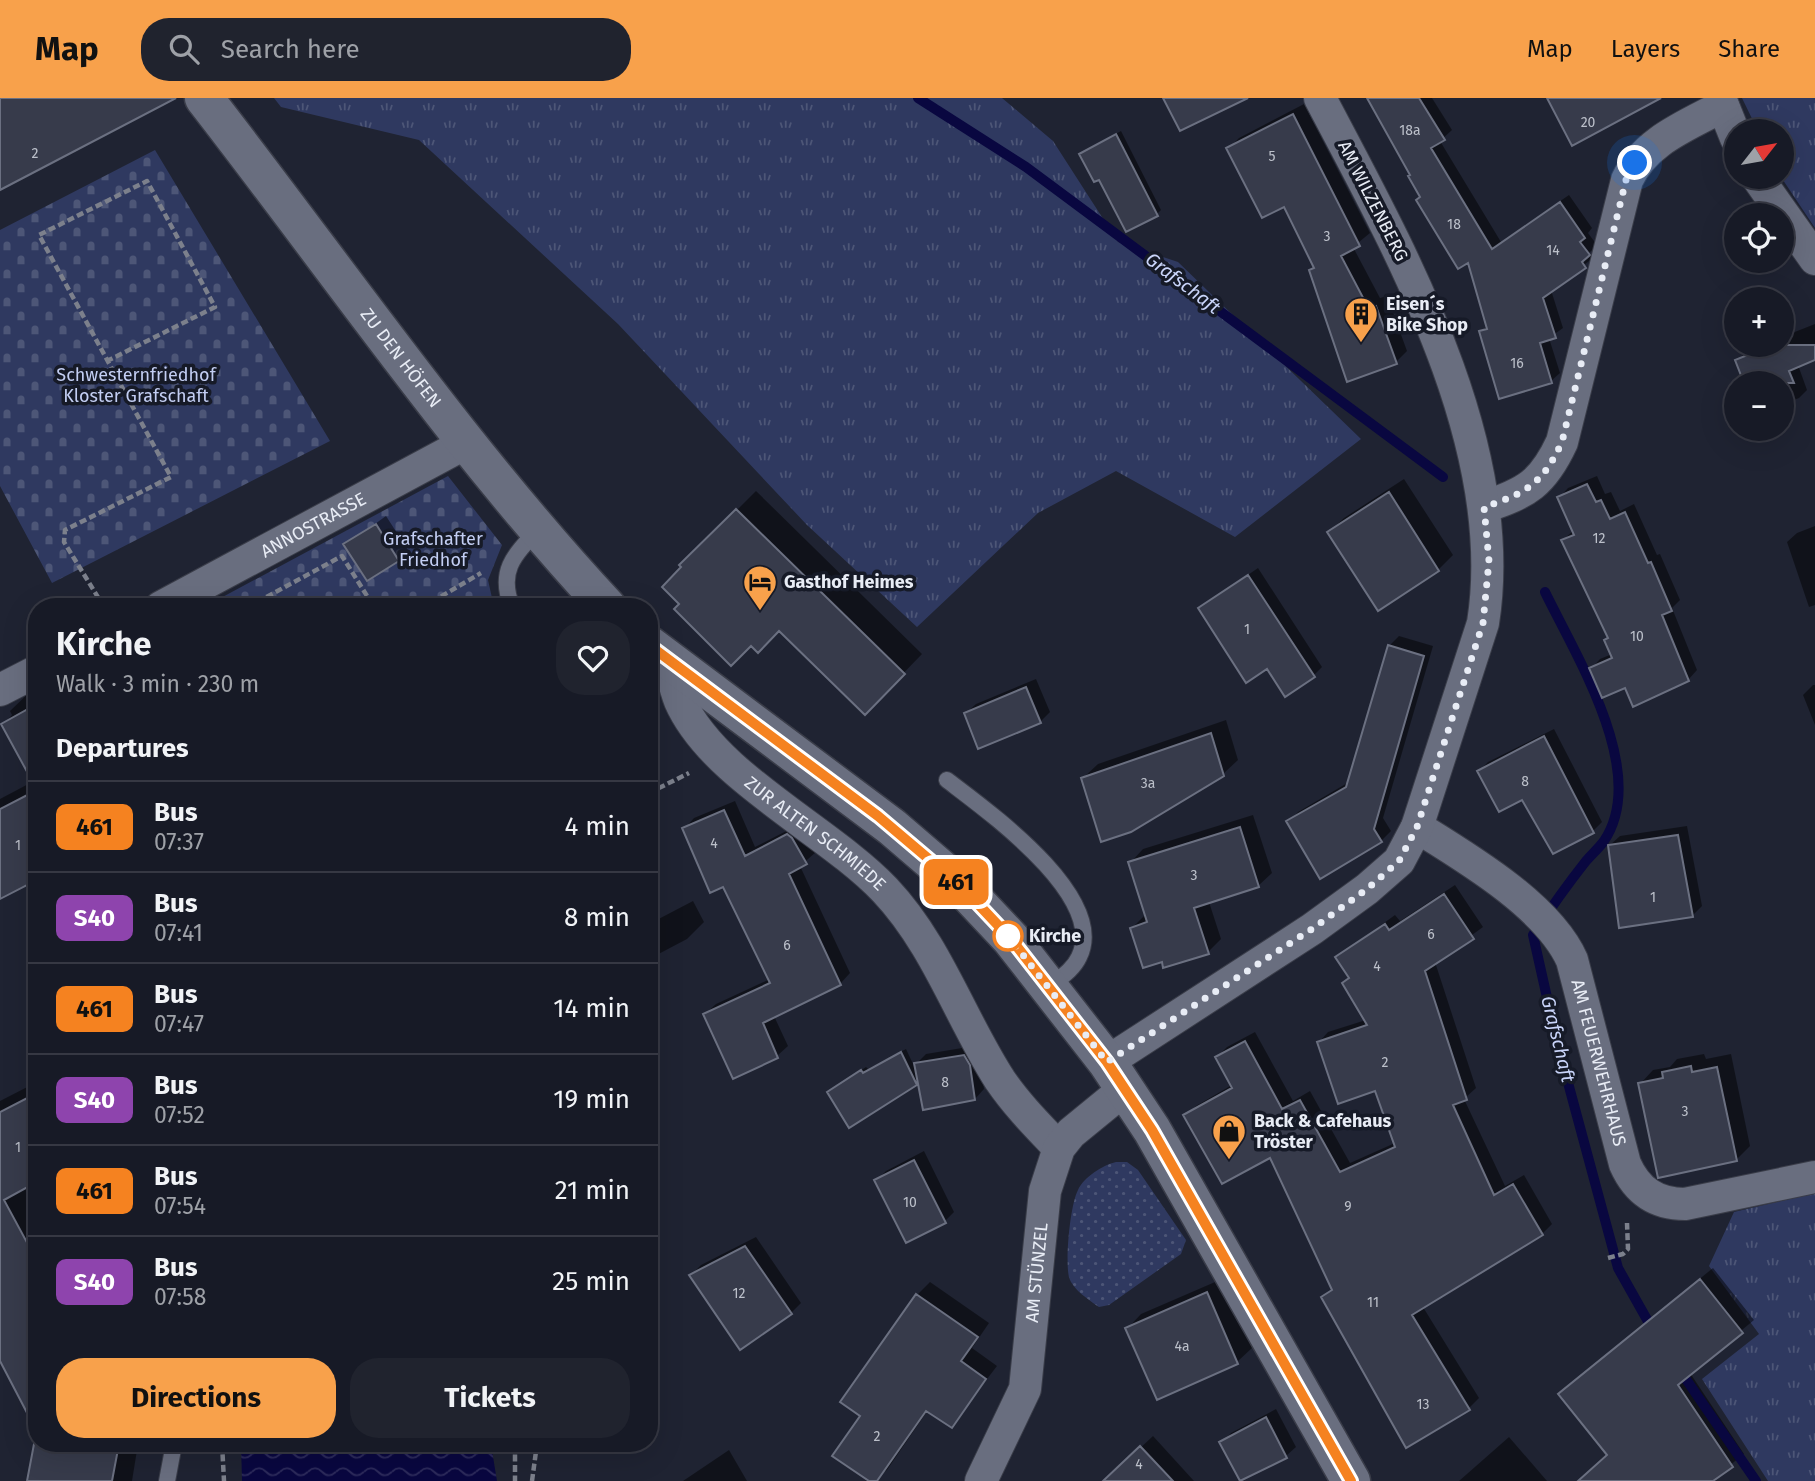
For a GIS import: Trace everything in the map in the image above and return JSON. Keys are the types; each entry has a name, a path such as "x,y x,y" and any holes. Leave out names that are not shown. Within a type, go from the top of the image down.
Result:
{"street":[{"name":"ZU DEN HÖFEN","path":"204,98 466,443 528,541 596,598"},
{"name":"AM WILZENBERG","path":"1116,1075 1367,889 1399,861 1417,827 1483,623 1489,561 1484,507 1477,468 1458,404 1405,264 1320,98"},
{"path":"1484,507 1511,498 1540,480 1551,467 1562,442 1626,180 1635,163 1660,140 1721,102 1728,119"},
{"path":"1765,189 1815,259"},
{"name":"ANNOSTRASSE","path":"178,598 466,443"},
{"path":"659,653 878,816 963,888 1049,986 1116,1075 1182,1179 1351,1481"},
{"name":"ZUR ALTEN SCHMIEDE","path":"659,653 680,700 715,752 870,875 899,906 943,974 999,1078 1015,1101 1059,1148"},
{"path":"0,690 28,676"},
{"name":"AM FEUERWEHRHAUS","path":"1417,827 1511,890 1560,936 1572,960 1625,1164 1642,1189 1654,1199 1669,1204 1685,1204 1815,1177"},
{"name":"AM STÜNZEL","path":"981,1481 1025,1389 1045,1191 1059,1148 1116,1075"}],"lane":[{"path":"509,598 506,578 528,541"},
{"path":"947,780 1000,822 1042,861 1063,886 1079,915 1083,934 1081,954 1073,967 1049,986"},
{"path":"167,1481 172,1452"}],"path":[{"path":"98,598 64,542 65,530 171,477 107,361 39,235 147,181 215,307 107,361"},
{"path":"437,598 528,541"},
{"path":"267,598 342,556 368,598"},
{"path":"658,789 678,779"},
{"path":"1608,1258 1623,1254"},
{"path":"222,1452 224,1481"},
{"path":"514,1452 515,1481"},
{"path":"533,1481 536,1452"}],"green space":[{"path":"274,98 1002,98 1053,141 1118,242 1178,262 1361,439 1235,537 1116,471 1038,513 917,627 807,525 618,324 419,140 281,107"},
{"path":"1742,98 1815,98 1815,228 1789,189 1794,189 1794,119 1752,119"},
{"name":"Schwesternfriedhof Kloster Grafschaft","path":"155,150 330,441 52,583 0,486 0,230"},
{"name":"Grafschafter Friedhof","path":"448,476 502,545 488,580 492,598 221,598"},
{"path":"1116,1162 1127,1162 1138,1170 1186,1240 1181,1254 1109,1305 1099,1307 1081,1294 1069,1277 1069,1233 1075,1197 1081,1185 1094,1172"},
{"path":"1815,1193 1815,1481 1768,1481 1702,1379 1759,1334 1709,1266 1734,1212"}],"water":[{"path":"241,1452 492,1452 497,1481 242,1481"}],"building":[{"path":"0,98 176,98 0,190"},
{"path":"1163,98 1248,98 1180,131"},
{"path":"1367,98 1419,98 1445,140 1431,148 1492,249 1560,202 1585,238 1580,242 1590,255 1582,262 1586,268 1543,298 1556,338 1540,343 1552,383 1499,399 1479,331 1487,329 1468,263 1458,269 1416,200 1420,197 1408,176 1410,175"},
{"path":"1547,98 1661,98 1572,146"},
{"path":"1293,114 1360,246 1341,256 1369,309 1376,306 1397,364 1347,382 1309,270 1314,268 1284,207 1262,218 1226,148"},
{"path":"1116,134 1158,216 1126,232 1099,180 1094,182 1079,154"},
{"path":"1794,345 1815,345 1815,360 1789,371 1739,371 1735,360 1742,357 1794,357"},
{"path":"1587,484 1596,502 1601,500 1610,519 1625,512 1648,563 1651,562 1672,611 1662,615 1689,681 1633,707 1625,688 1602,698 1589,668 1612,658 1604,640 1608,638 1561,540 1574,535 1557,497"},
{"path":"1389,492 1439,571 1378,611 1327,532"},
{"name":"Gasthof Heimes","path":"736,509 905,674 865,715 779,631 758,653 751,646 731,666 674,609 679,604 662,587 681,567 679,565"},
{"path":"376,524 399,561 367,581 343,544"},
{"path":"1248,575 1315,677 1285,697 1267,669 1246,683 1198,608"},
{"path":"1388,645 1424,656 1374,829 1382,842 1320,879 1286,821 1346,787"},
{"path":"1026,687 1041,723 978,749 964,713"},
{"path":"28,709 28,774 1,724"},
{"path":"1211,733 1224,776 1131,832 1101,842 1081,778"},
{"path":"1544,736 1594,833 1553,854 1522,800 1499,812 1477,771"},
{"path":"28,795 28,885 0,899 0,809"},
{"path":"724,810 745,856 787,834 792,838 807,864 789,874 841,985 763,1023 778,1058 733,1079 703,1014 770,983 723,887 710,893 682,828"},
{"path":"1240,827 1259,887 1194,908 1209,954 1163,968 1162,962 1143,968 1130,928 1147,922 1128,862"},
{"path":"1678,835 1693,917 1619,928 1608,845"},
{"path":"1444,894 1474,939 1425,971 1467,1100 1453,1105 1494,1195 1513,1184 1543,1235 1412,1315 1470,1410 1406,1448 1321,1297 1332,1290 1270,1158 1222,1184 1183,1115 1232,1088 1215,1057 1245,1041 1282,1109 1300,1100 1340,1172 1395,1147 1375,1091 1338,1104 1317,1042 1367,1025 1342,983 1349,978 1335,957 1385,924 1389,930"},
{"path":"901,1052 917,1085 849,1128 827,1092 861,1070 863,1073"},
{"path":"964,1055 970,1065 975,1100 923,1110 914,1063"},
{"path":"1691,1066 1692,1072 1717,1067 1737,1161 1658,1178 1638,1083 1663,1078 1662,1072"},
{"path":"28,1098 28,1187 4,1200 28,1244 28,1415 0,1361 0,1112"},
{"path":"914,1160 946,1223 906,1243 874,1180"},
{"path":"745,1246 792,1314 740,1350 689,1275"},
{"path":"1700,1279 1743,1333 1678,1385 1733,1467 1713,1481 1578,1481 1607,1455 1558,1394"},
{"path":"1207,1292 1238,1364 1157,1400 1125,1328"},
{"path":"916,1294 978,1337 961,1361 986,1379 952,1428 926,1411 877,1481 869,1481 832,1456 860,1416 840,1402"},
{"path":"1266,1417 1287,1458 1240,1481 1219,1442"},
{"path":"1140,1446 1173,1481 1103,1481"},
{"path":"32,1452 117,1452 112,1481 27,1481"}],"waterway":[{"name":"Grafschaft","path":"918,98 1026,167 1443,477"},
{"name":"Grafschaft","path":"1545,592 1574,648 1603,715 1614,749 1619,782 1616,813 1604,841 1572,879 1533,935 1557,1042 1618,1268 1654,1332"},
{"name":"Grafschaft","path":"1679,1369 1756,1481"}],"bus line":[{"name":"461","path":"658,652 878,816 963,888 1011,939 1126,1088 1182,1179 1351,1481"}],"place":[{"name":"Eisen´s Bike Shop","path":"1361,344"},
{"name":"Gasthof Heimes","path":"760,612"},
{"name":"Kirche","path":"1008,936"},
{"name":"Back & Cafehaus Tröster","path":"1229,1161"}],"route":[{"path":"1008,936 1107,1062 1312,929 1367,889 1399,861 1417,827 1448,739 1463,682 1483,623 1489,561 1489,538 1484,507 1511,498 1540,480 1551,467 1562,442 1626,180 1635,163"}]}
